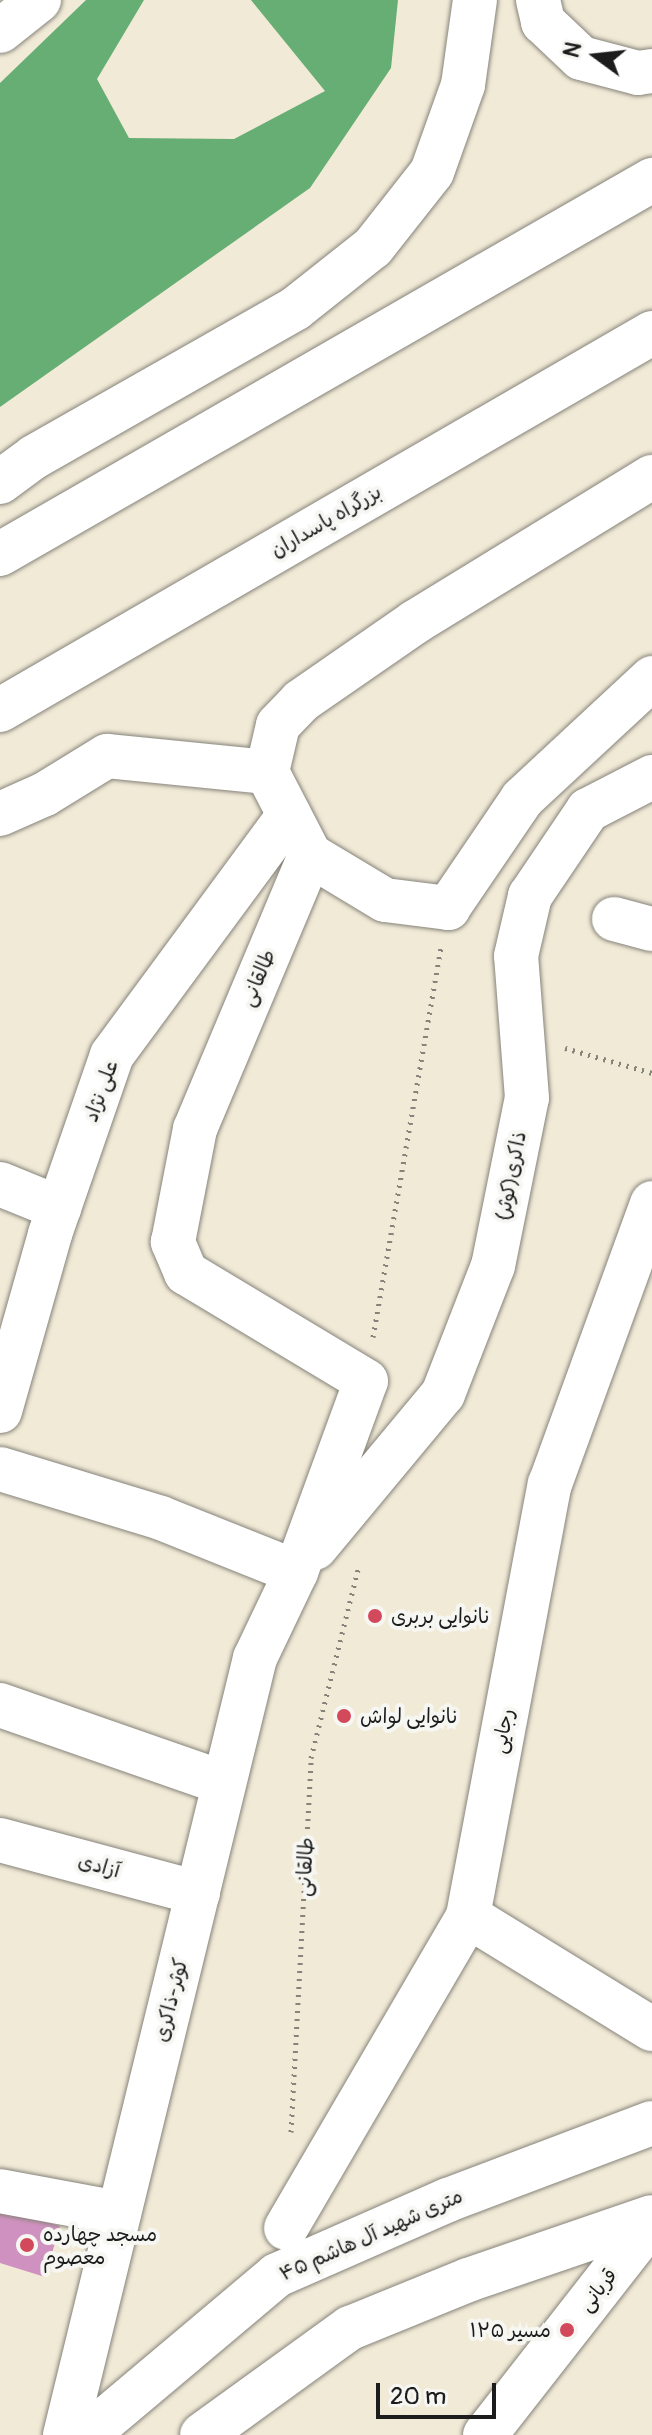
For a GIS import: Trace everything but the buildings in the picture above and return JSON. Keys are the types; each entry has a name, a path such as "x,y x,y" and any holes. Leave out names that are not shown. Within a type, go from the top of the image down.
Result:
{"main road":[{"path":"0,31 39,0"},
{"path":"0,482 34,457 296,308 373,247 432,172 463,85 475,0"},
{"path":"538,0 543,22 581,58 638,73 652,71"},
{"path":"0,554 652,180"},
{"name":"بزرگراه پاسداران","path":"0,710 652,333"},
{"path":"652,477 415,622 301,701 278,725 267,772 310,855 385,900 448,908 522,799 652,678"},
{"path":"0,814 45,794 107,756 267,772"},
{"name":"ذاکری(کوثر)","path":"296,1572 443,1394 493,1266 527,1098 516,956 530,896 588,810 652,777"},
{"name":"علی نژاد","path":"0,1411 59,1208 112,1055 289,815"},
{"name":"طالقانی","path":"310,855 195,1129 173,1242 186,1273 366,1381"},
{"path":"0,1184 59,1208"},
{"name":"رجایی","path":"286,2228 468,1916 550,1484 652,1203"},
{"path":"0,1469 161,1518 296,1572 366,1381"},
{"name":"کوثر-ذاکری","path":"65,2435 255,1658 296,1572"},
{"path":"0,1705 224,1783"},
{"name":"آزادی","path":"0,1840 198,1893"},
{"path":"468,1916 652,2029"},
{"name":"۴۵ متری شهید آل هاشم","path":"87,2435 277,2275 448,2200 652,2123"},
{"path":"0,2191 119,2213"},
{"path":"202,2435 350,2328 468,2280 652,2219"},
{"name":"قربانی","path":"485,2435 652,2219"}],"path":[{"path":"366,1381 448,908"},
{"path":"522,1035 652,1073"},
{"name":"طالقانی","path":"290,2150 311,1758 360,1559"}],"green space":[{"path":"86,0 144,0 97,79 129,138 234,139 325,91 251,0 398,0 391,68 310,188 0,407 0,83"}],"place":[{"name":"نانوایی بربری","path":"375,1616"},
{"name":"نانوایی لواش","path":"344,1716"},
{"name":"مسجد چهارده معصوم","path":"27,2245"},
{"name":"مسیر ۱۲۵","path":"567,2330"}]}
